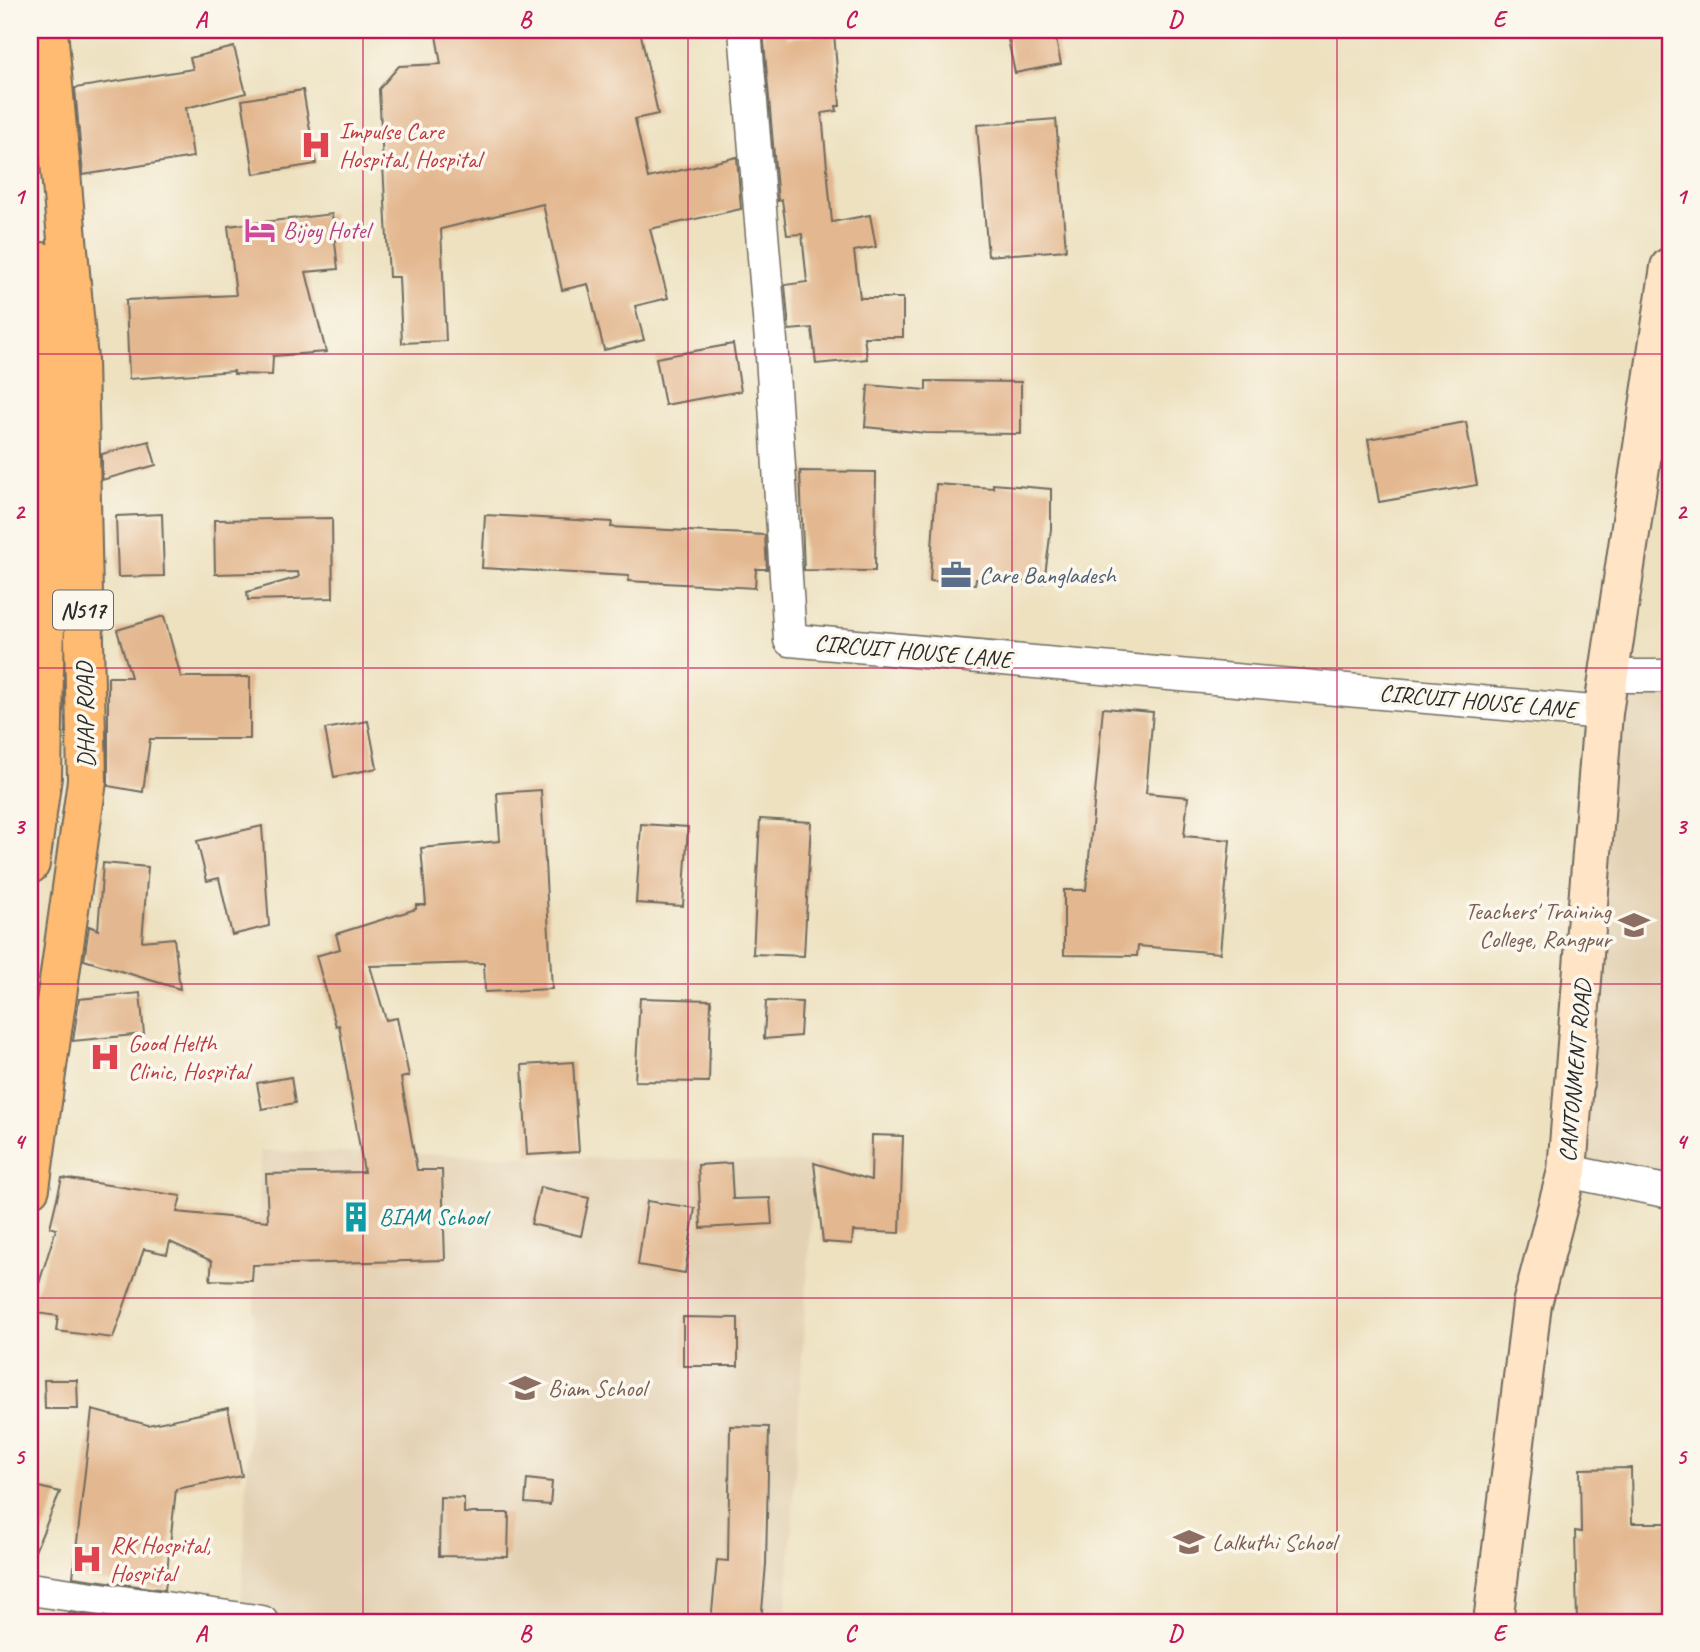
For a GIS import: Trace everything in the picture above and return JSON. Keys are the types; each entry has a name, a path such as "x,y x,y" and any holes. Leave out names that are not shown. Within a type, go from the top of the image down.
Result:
{"highway":[{"name":"DHAP ROAD","path":"30,1188 87,781 78,360 48,30"},
{"name":"DHAP ROAD","path":"30,106 50,354 42,777 30,864"}],"main road":[{"name":"CANTONMENT ROAD","path":"1493,1622 1532,1304 1567,1171 1605,694 1670,267"}],"street":[{"name":"CIRCUIT HOUSE LANE","path":"745,30 772,341 790,640 1605,694"},
{"path":"1605,694 1670,676"},
{"path":"1567,1171 1670,1192"},
{"path":"30,1589 262,1622"}],"shaded area":[{"name":"Teachers' Training College, Rangpur","path":"1616,682 1670,682 1670,1184 1581,1168"},
{"name":"Biam School","path":"261,1151 814,1163 786,1622 307,1622 241,1612"}],"building":[{"path":"435,30 640,30 658,114 635,119 648,178 737,157 741,209 650,229 668,298 635,306 644,340 604,350 588,284 562,290 543,204 441,229 446,341 402,343 399,277 389,277 379,89 399,66 441,64"},
{"path":"763,30 786,30 787,38 834,33 840,106 836,106 837,111 822,113 832,222 870,215 876,247 854,251 860,298 903,298 903,337 864,337 867,359 816,364 812,328 789,330 785,285 807,282 802,234 787,235 782,200 778,201"},
{"path":"1006,30 1054,30 1061,64 1015,73"},
{"path":"234,47 246,93 186,108 193,157 83,175 75,88 193,69 190,58"},
{"path":"303,90 316,164 254,174 242,100"},
{"path":"1056,119 1066,250 988,256 977,125"},
{"path":"332,214 338,269 306,272 326,352 273,356 272,375 234,374 234,371 129,379 126,300 236,295 228,226"},
{"path":"733,344 741,391 665,405 656,358"},
{"path":"926,381 1021,382 1021,434 926,433 865,427 868,385 926,390"},
{"path":"1466,422 1477,485 1379,502 1368,439"},
{"path":"149,441 156,465 102,480 102,454"},
{"path":"800,471 876,472 875,571 804,570"},
{"path":"936,484 993,488 993,484 1051,489 1051,529 1044,583 976,579 975,584 930,581"},
{"path":"162,514 164,576 118,577 116,516"},
{"path":"485,515 612,522 611,527 765,535 767,569 756,569 755,588 628,581 629,576 482,568"},
{"path":"332,518 333,598 248,600 247,592 299,577 298,572 215,574 214,520"},
{"path":"164,616 181,677 250,677 250,739 150,739 143,792 108,786 108,677 131,677 117,630"},
{"path":"1103,708 1153,712 1146,793 1188,797 1184,836 1230,840 1220,953 1138,946 1137,956 1064,955 1064,890 1086,890"},
{"path":"368,721 377,768 334,777 325,729"},
{"path":"541,790 552,989 485,992 484,963 370,966 386,1020 397,1018 409,1076 401,1078 417,1170 442,1170 445,1260 253,1265 252,1281 210,1280 212,1261 170,1242 167,1254 144,1249 113,1338 56,1331 58,1316 30,1312 56,1229 50,1227 62,1178 181,1196 177,1212 268,1221 266,1174 364,1172 339,1025 336,1026 316,956 340,949 336,934 416,909 416,905 426,905 421,848 500,841 497,793"},
{"path":"760,819 811,822 804,956 753,954"},
{"path":"641,824 688,827 683,906 636,903"},
{"path":"262,826 269,926 232,935 219,878 207,881 197,841"},
{"path":"103,863 148,867 142,941 174,938 180,989 84,960 89,926 98,930"},
{"path":"140,993 144,1034 73,1041 79,999"},
{"path":"640,998 711,1000 709,1082 635,1081"},
{"path":"766,1001 802,1002 800,1036 764,1039"},
{"path":"573,1062 579,1152 527,1155 522,1065"},
{"path":"291,1077 295,1103 262,1109 257,1083"},
{"path":"872,1135 903,1136 900,1233 853,1231 852,1244 823,1242 814,1163 871,1180"},
{"path":"731,1163 733,1199 770,1198 772,1224 701,1228 698,1165"},
{"path":"540,1187 589,1198 581,1236 531,1224"},
{"path":"647,1201 695,1208 685,1273 638,1265"},
{"path":"683,1317 738,1318 738,1366 683,1366"},
{"path":"44,1380 77,1380 78,1409 45,1409"},
{"path":"228,1408 242,1476 176,1489 165,1590 73,1577 92,1410 148,1425"},
{"path":"730,1426 769,1427 766,1564 761,1622 711,1622 717,1560 728,1561"},
{"path":"1631,1468 1632,1523 1670,1523 1670,1620 1577,1622 1575,1531 1581,1532 1580,1469"},
{"path":"527,1479 552,1482 550,1505 525,1503"},
{"path":"30,1485 60,1492 30,1563"},
{"path":"440,1497 464,1498 464,1513 509,1513 508,1557 439,1556"},
{"path":"69,1613 133,1622 68,1622"}],"place":[{"name":"Impulse Care Hospital, Hospital","path":"316,145"},
{"name":"Bijoy Hotel","path":"260,230"},
{"name":"Care Bangladesh","path":"956,575"},
{"name":"Teachers' Training College, Rangpur","path":"1634,925"},
{"name":"Good Helth Clinic, Hospital","path":"105,1057"},
{"name":"BIAM School","path":"356,1217"},
{"name":"Biam School","path":"525,1388"},
{"name":"Lalkuthi School","path":"1189,1542"},
{"name":"RK Hospital, Hospital","path":"87,1559"}]}
